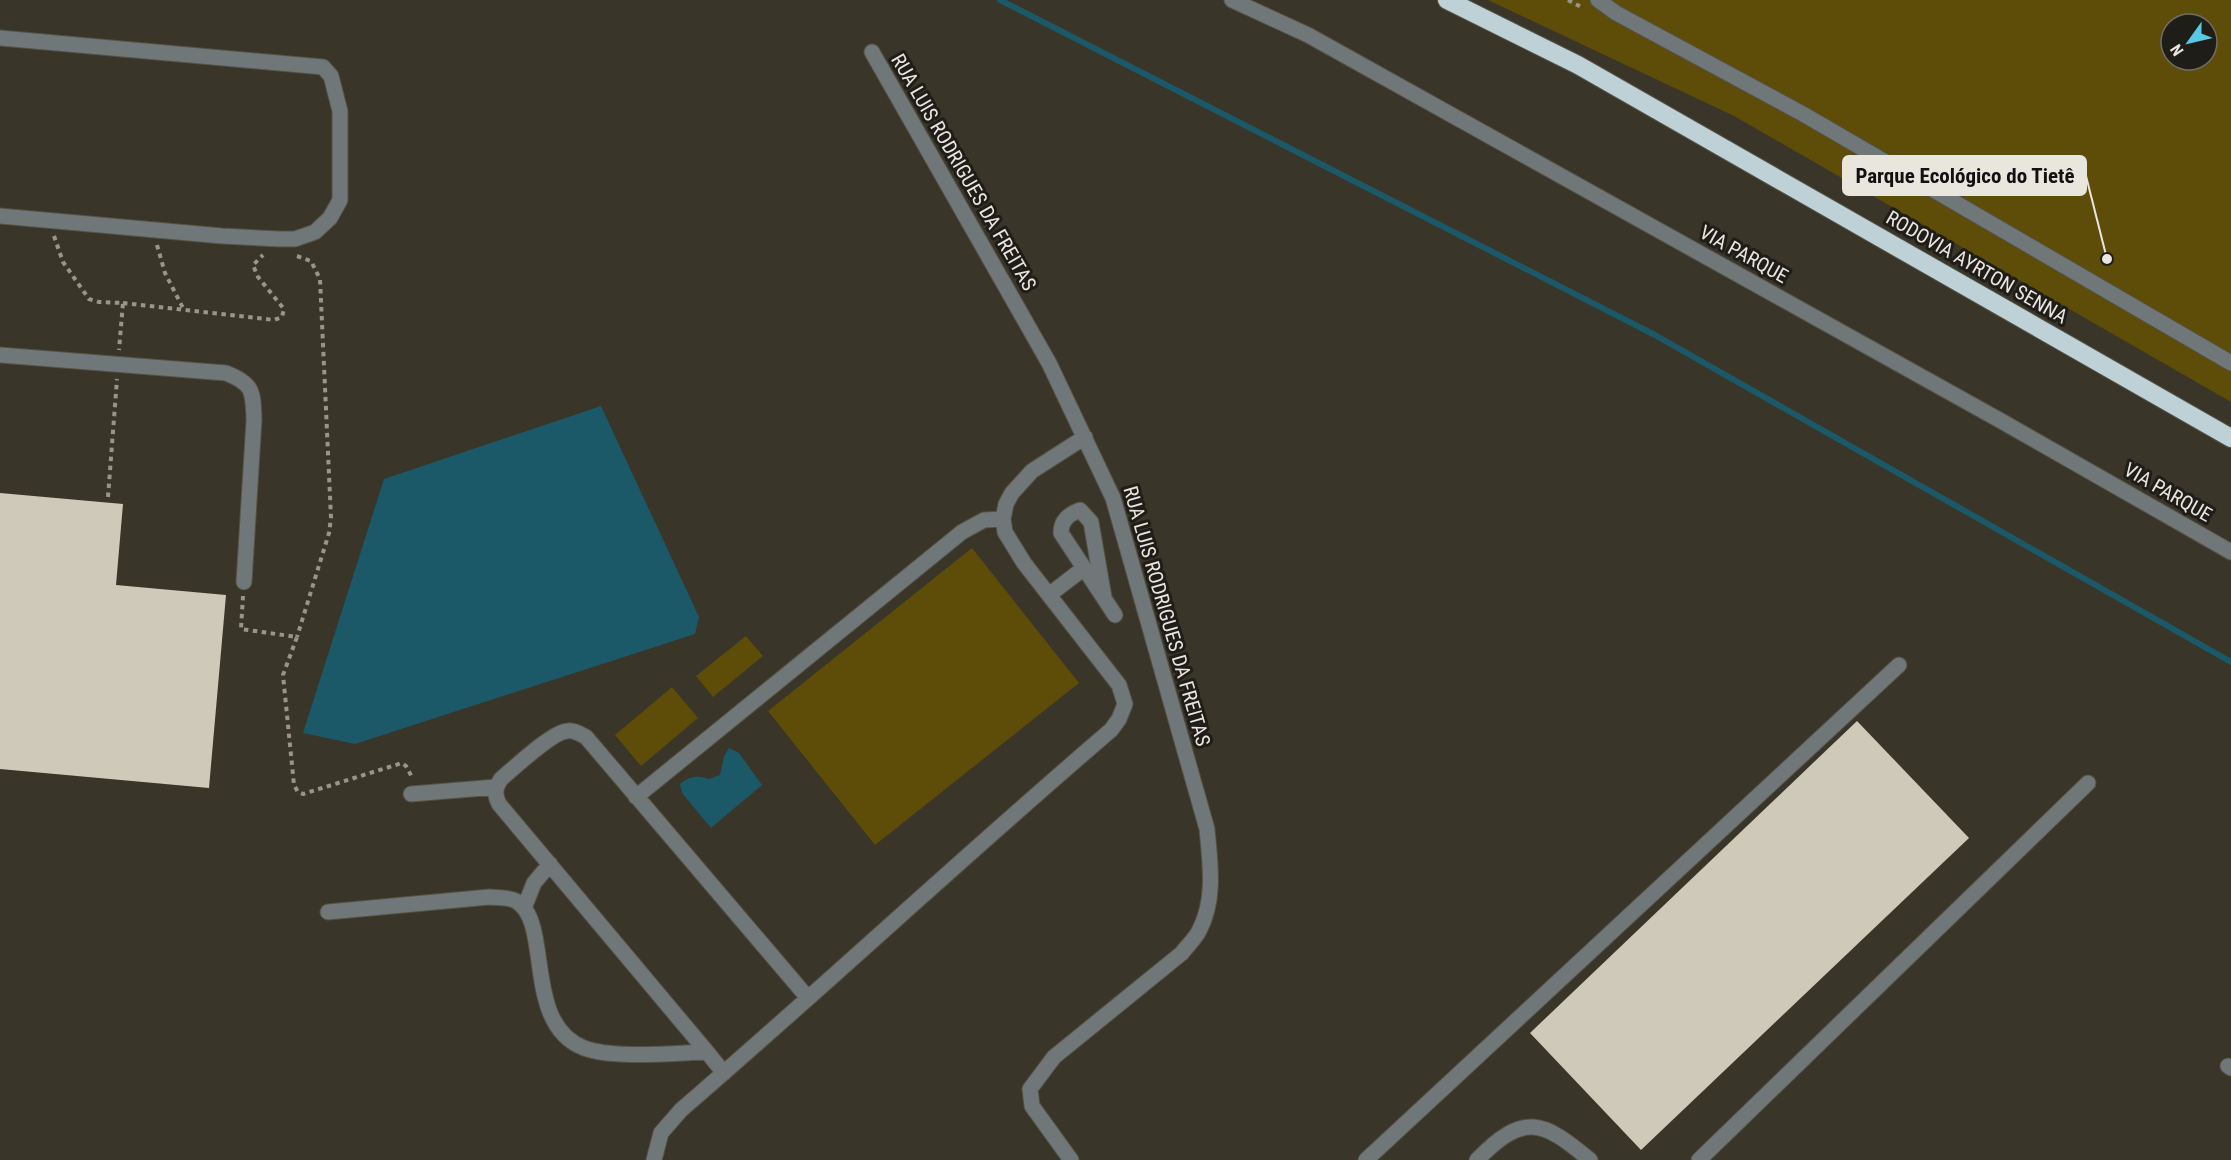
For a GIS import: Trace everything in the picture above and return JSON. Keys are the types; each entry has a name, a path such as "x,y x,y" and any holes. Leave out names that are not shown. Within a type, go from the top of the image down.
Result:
{"highway":[{"name":"RODOVIA AYRTON SENNA","path":"1447,0 1586,69 2231,438"}],"street":[{"name":"VIA PARQUE","path":"1232,0 1308,35 2003,422 2231,552"},
{"path":"1598,0 1616,13 1813,120 2231,363"},
{"path":"0,38 323,67 332,76 340,111 340,200 330,218 315,232 295,239 153,230 0,216"},
{"name":"RUA LUIS RODRIGUES DA FREITAS","path":"872,52 1049,363 1085,436 1116,509 1207,829 1211,872 1209,904 1199,932 1182,953 1054,1057 1030,1089 1032,1106 1071,1160"},
{"path":"0,355 226,373 248,384 252,393 254,420 244,582"},
{"path":"654,1160 661,1133 681,1110 1016,811 1111,730 1119,719 1125,704 1119,685 1010,542 1005,532 1003,519 1009,499 1032,471 1085,436"},
{"path":"1104,597 1091,522 1080,510 1065,519 1061,525 1061,533 1115,615"},
{"path":"636,796 962,532 984,520 1003,519"},
{"path":"1049,596 1084,568"},
{"path":"1366,1160 1899,666"},
{"path":"724,1073 499,804 495,795 496,787 501,779 555,735 566,730 586,737 808,998"},
{"path":"1700,1160 2088,783"},
{"path":"415,794 496,787"},
{"path":"524,908 534,883 550,864"},
{"path":"328,912 489,897 518,901 524,908 535,934 541,982 548,1006 558,1026 569,1038 581,1047 602,1054 707,1052"},
{"path":"1478,1160 1496,1141 1517,1128 1537,1127 1563,1137 1590,1160"}],"path":[{"path":"153,230 165,273 185,310"},
{"path":"123,303 274,320 282,317 284,309 258,277 253,265 259,257 265,254"},
{"path":"295,256 311,261 320,279 331,518 330,534 283,675 294,785 298,792 303,794 402,763 413,777 415,794"},
{"path":"244,582 241,629 297,637"}],"shaded area":[{"path":"1488,0 2231,0 2231,402 1734,116"},
{"path":"972,548 1079,683 875,845 768,711"},
{"path":"746,636 763,656 713,697 696,676"},
{"path":"672,687 698,718 641,766 615,735"}],"water":[{"path":"601,406 699,617 695,634 355,744 303,733 384,479"},
{"path":"729,748 739,753 762,785 711,828 682,793 680,784 694,777 709,779 720,775 724,756"}],"building":[{"path":"0,493 123,504 116,585 226,595 209,788 0,769"},
{"path":"1857,721 1969,838 1641,1150 1530,1033"}],"waterway":[{"path":"1000,0 1655,335 2231,662"}],"place":[{"name":"Parque Ecológico do Tietê","path":"2107,259"}]}
